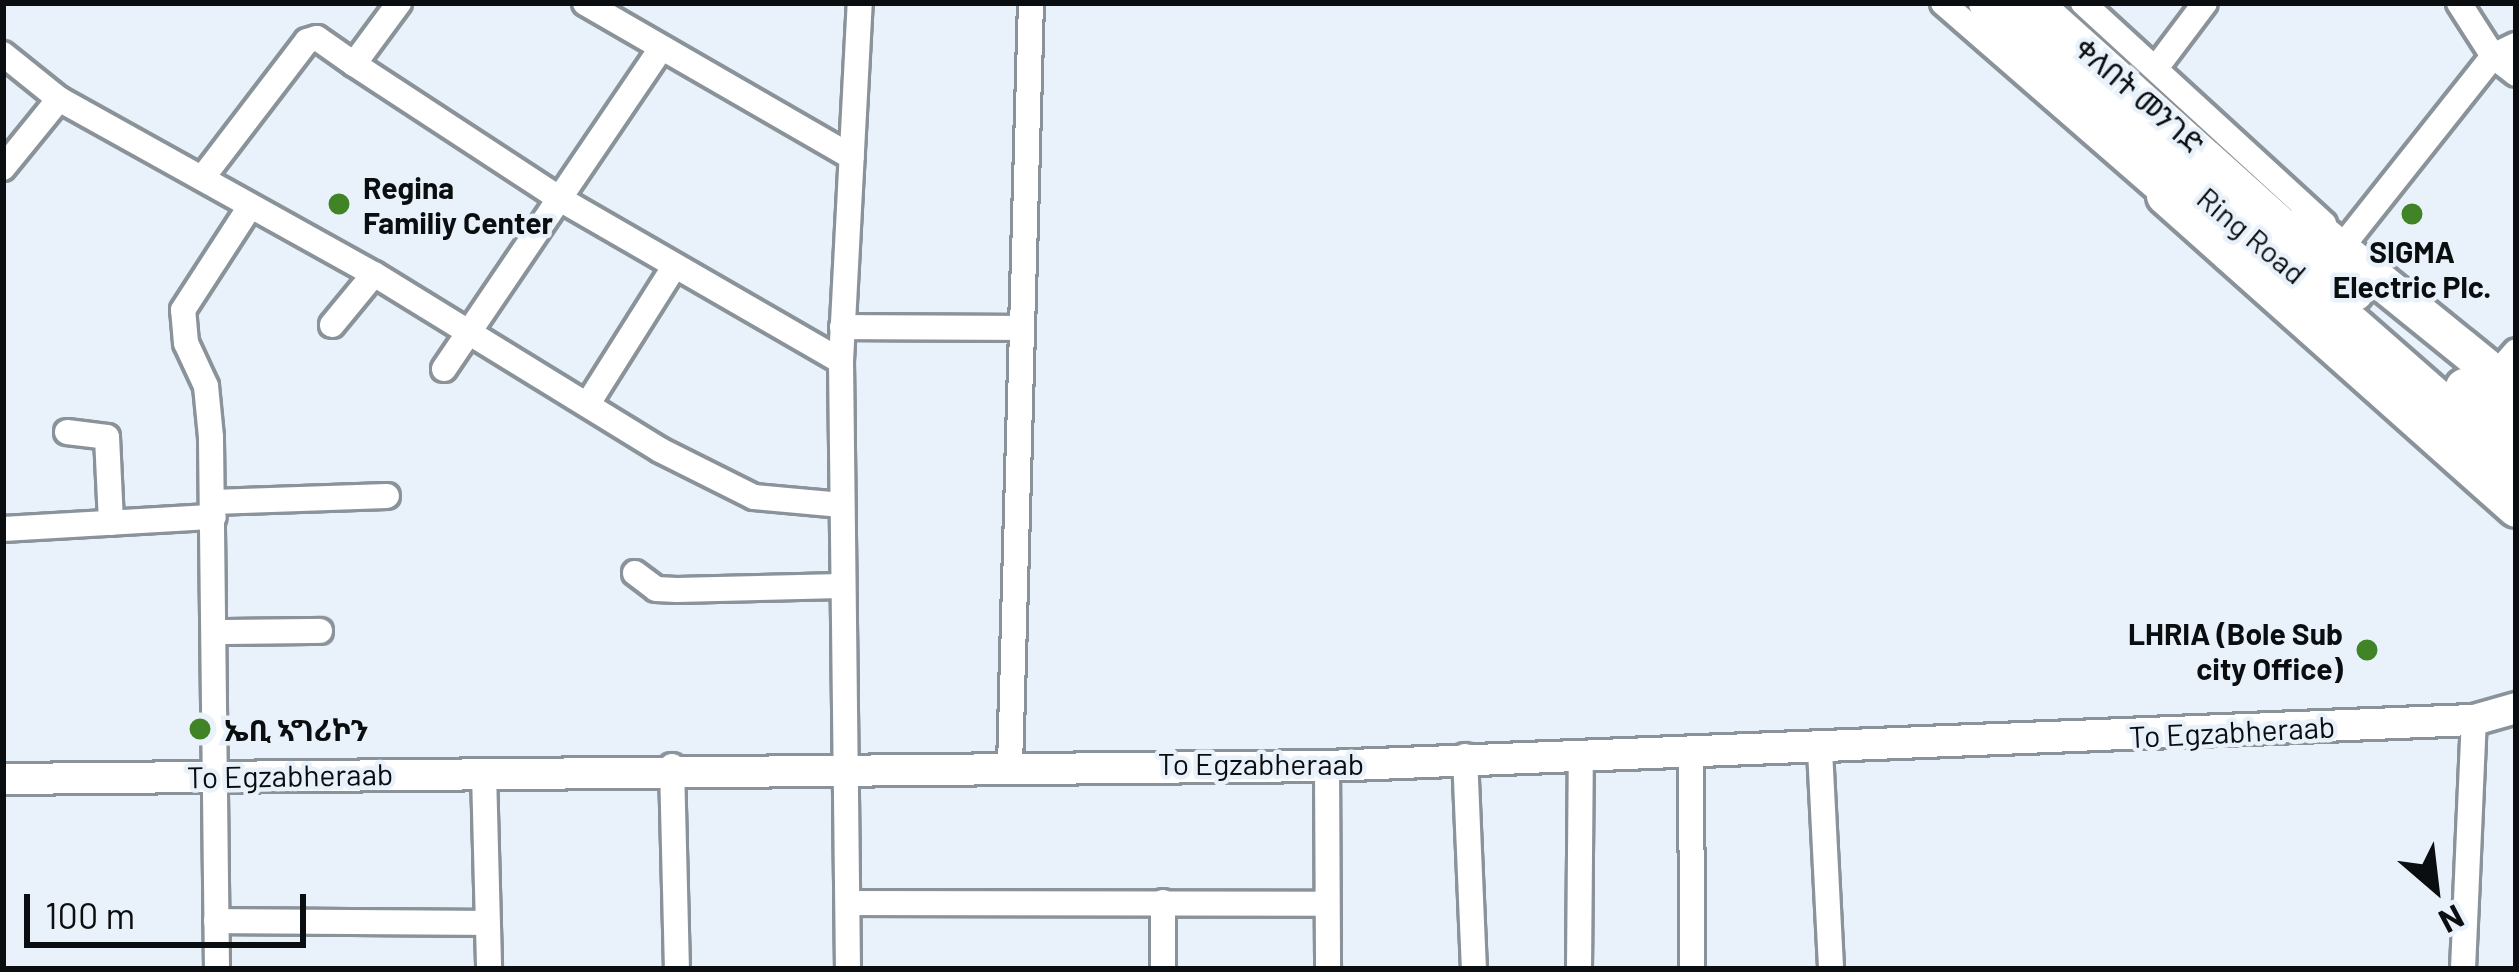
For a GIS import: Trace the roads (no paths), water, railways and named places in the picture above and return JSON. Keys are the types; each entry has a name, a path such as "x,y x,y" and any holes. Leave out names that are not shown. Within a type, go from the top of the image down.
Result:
{"highway":[{"name":"Ring Road","path":"1988,3 2345,271 2516,432"},
{"name":"ቀለበት መንገድ","path":"2033,3 2345,271"},
{"path":"2165,196 2345,271 2510,372"},
{"path":"2165,196 2516,509"},
{"name":"Ring Road","path":"2345,271 2516,467"}],"main road":[{"name":"To Egzabheraab","path":"3,779 672,766 1328,766 1465,756 1820,750 2474,720 2516,708"}],"street":[{"path":"354,64 399,3"},
{"path":"585,3 659,51 851,157"},
{"path":"848,969 842,765 841,361 860,3"},
{"path":"1010,767 1031,3"},
{"path":"1943,3 2165,196"},
{"path":"2083,3 2156,68 2345,271 2505,50"},
{"path":"2156,68 2205,3"},
{"path":"2459,3 2505,50 2516,74"},
{"path":"203,178 308,41 317,38 560,199 841,361"},
{"path":"444,369 475,334 659,51"},
{"path":"3,54 59,99 374,274 734,489 842,505"},
{"path":"3,168 59,99"},
{"path":"217,969 214,509 206,386 186,343 183,310 249,208"},
{"path":"589,402 674,267"},
{"path":"332,325 374,274"},
{"path":"842,327 1021,328"},
{"path":"67,432 106,437 111,523"},
{"path":"3,529 387,496"},
{"path":"635,573 656,589 841,586"},
{"path":"217,632 320,631"},
{"path":"2463,969 2474,720"},
{"path":"1820,750 1831,969"},
{"path":"1691,752 1692,969"},
{"path":"1579,969 1581,754"},
{"path":"1465,756 1474,969"},
{"path":"672,766 676,969"},
{"path":"1328,766 1328,969"},
{"path":"484,773 489,969"},
{"path":"1163,902 1163,969"},
{"path":"848,904 1327,904"},
{"path":"216,921 486,923"}],"place":[{"name":"Regina Familiy Center","path":"339,204"},
{"name":"SIGMA Electric Plc.","path":"2412,214"},
{"name":"LHRIA (Bole Sub city Office)","path":"2367,650"},
{"name":"ኤቢ ኣግሪኮን","path":"200,729"}]}
